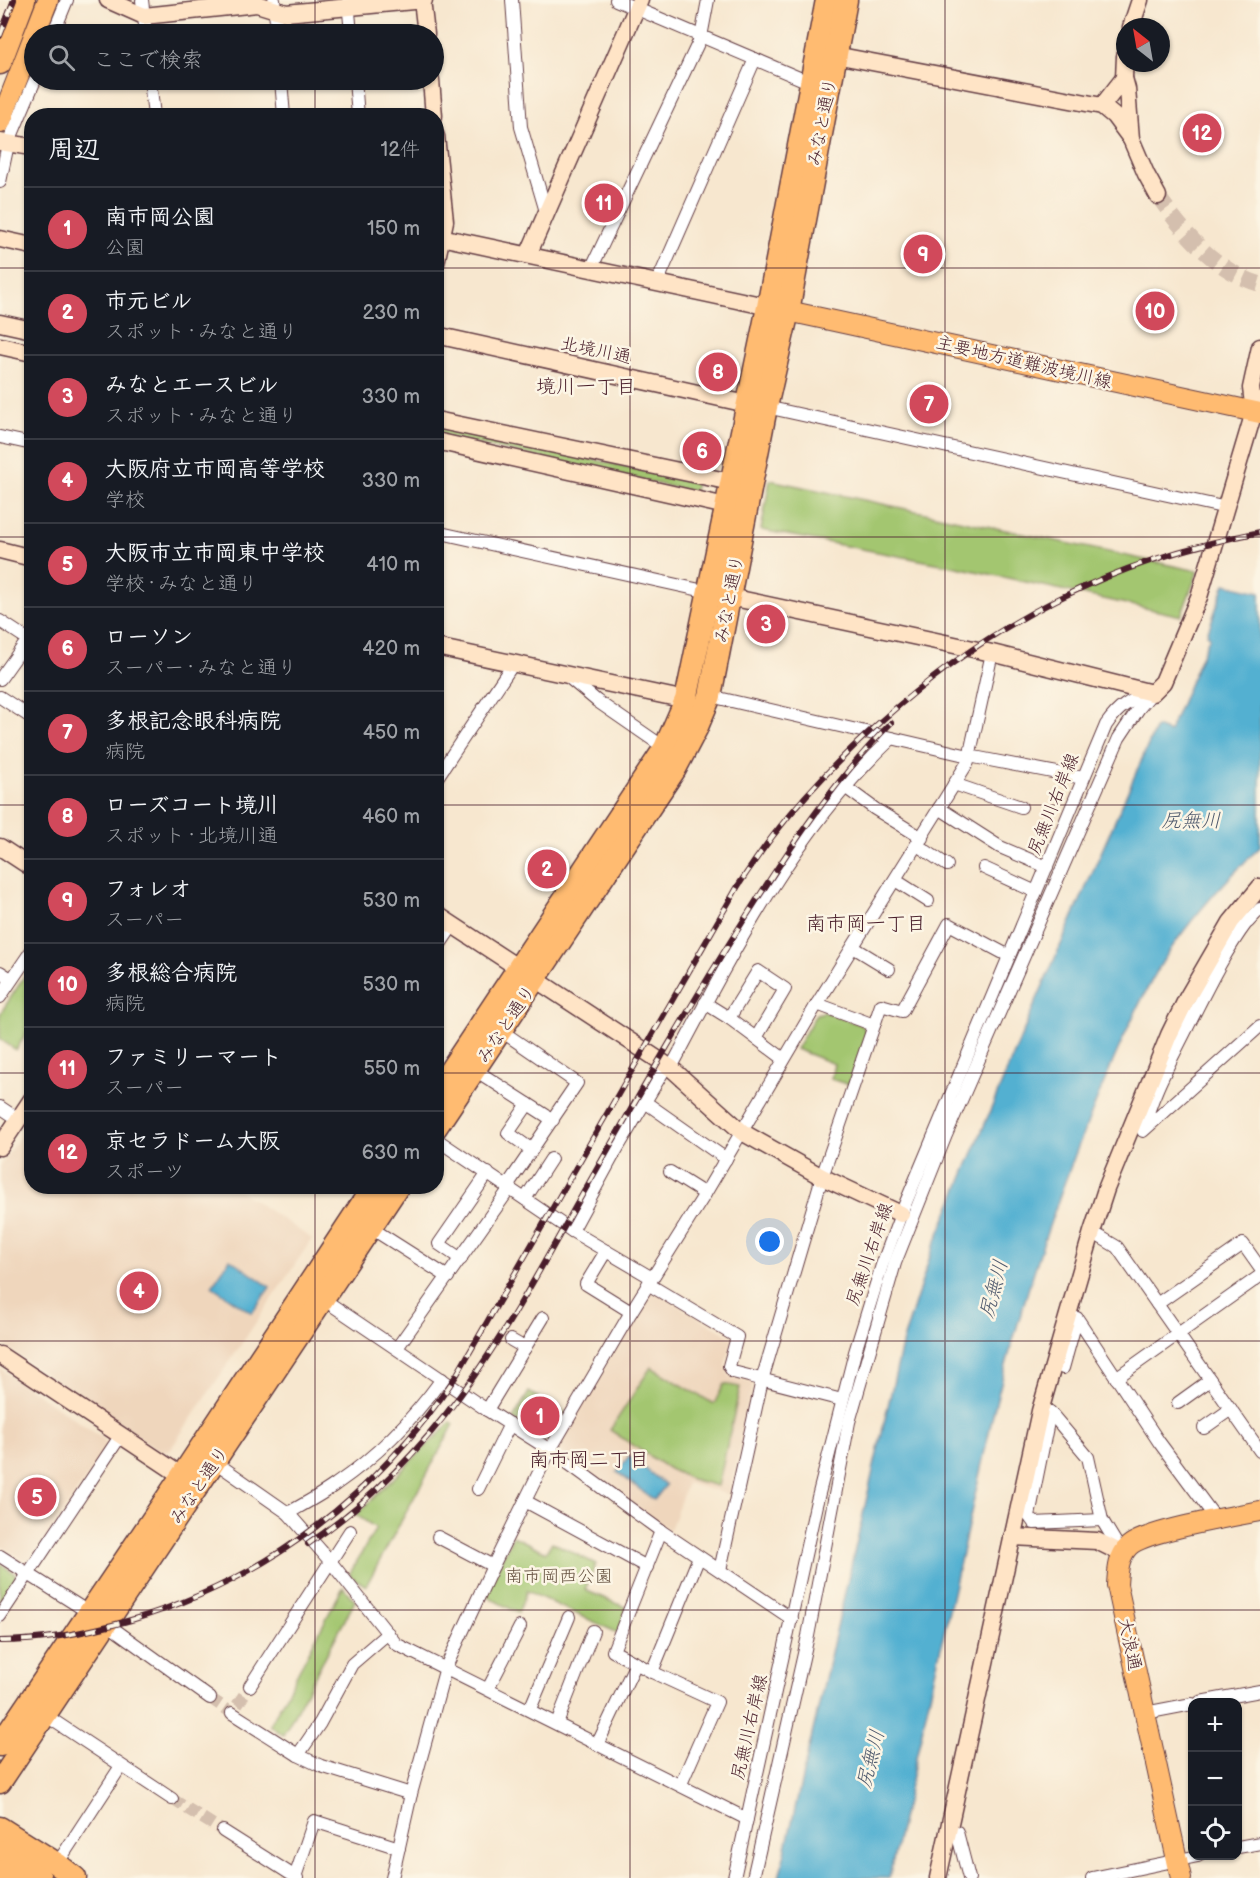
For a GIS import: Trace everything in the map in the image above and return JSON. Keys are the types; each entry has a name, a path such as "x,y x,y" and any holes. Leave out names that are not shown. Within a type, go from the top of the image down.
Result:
{"highway":[{"path":"0,63 24,0"},
{"name":"みなと通り","path":"778,309 811,83 827,0"},
{"name":"みなと通り","path":"444,1115 500,1030 527,974 665,748 686,700 720,595 757,405 846,0"},
{"name":"みなと通り","path":"444,1082 527,974 675,770 696,729 710,696 726,506 731,482 757,405"},
{"name":"みなと通り","path":"0,1745 215,1462 315,1293 370,1194"},
{"name":"みなと通り","path":"0,1782 45,1715 98,1618 182,1476 315,1293 371,1228 393,1194"},
{"path":"0,1828 50,1873"},
{"path":"0,1836 50,1873"},
{"path":"0,1851 50,1873 75,1878"},
{"path":"0,1871 11,1878"}],"main road":[{"path":"39,24 48,0"},
{"path":"0,123 24,62"},
{"name":"主要地方道難波境川線","path":"778,309 1258,409"},
{"path":"1123,1554 1129,1545 1150,1535 1260,1510"},
{"name":"大浪通","path":"1123,1554 1118,1565 1117,1586 1179,1869"}],"street":[{"path":"57,24 67,0"},
{"path":"108,0 143,8 208,4 274,4 286,13 348,4 423,0 425,24"},
{"path":"512,0 521,127 547,215"},
{"path":"616,0 639,4 701,37 811,83"},
{"path":"591,269 701,37 708,0"},
{"path":"1134,18 1140,0"},
{"path":"274,4 276,24"},
{"path":"348,4 350,24"},
{"path":"528,255 639,4"},
{"path":"143,8 145,24"},
{"path":"835,54 1102,106 1114,116 1131,139 1158,196"},
{"path":"657,283 755,59"},
{"path":"1124,72 1131,139"},
{"path":"1102,106 1124,78"},
{"path":"0,182 4,143 30,90"},
{"path":"151,90 153,108"},
{"path":"282,90 283,108"},
{"path":"356,90 357,108"},
{"path":"432,90 433,108"},
{"path":"4,143 24,146"},
{"path":"444,237 778,309"},
{"path":"0,239 24,244"},
{"path":"0,323 24,328"},
{"name":"北境川通","path":"444,337 757,405"},
{"path":"0,346 24,351"},
{"path":"444,534 992,653 1152,693 1163,682 1198,597 1258,409 1251,388 1260,347"},
{"path":"757,405 1227,508"},
{"path":"444,422 731,482"},
{"path":"0,436 24,442"},
{"path":"444,443 726,506"},
{"path":"0,550 24,556"},
{"path":"0,621 24,635"},
{"path":"0,679 24,646"},
{"path":"444,649 686,700"},
{"path":"392,1878 411,1794 446,1667 493,1566 550,1450 631,1312 705,1194 817,1004 954,784 969,756 992,653"},
{"path":"444,767 513,664"},
{"path":"566,675 665,748"},
{"name":"尻無川右岸線","path":"753,1878 808,1636 849,1422 895,1263 945,1135 1119,738 1152,693"},
{"name":"尻無川右岸線","path":"734,1878 816,1505 842,1400 858,1341 901,1214 1106,725 1117,710 1133,699 1152,693"},
{"path":"710,696 969,756 1083,778"},
{"path":"0,697 24,713"},
{"path":"572,1231 645,1102 798,851 845,787 892,738"},
{"path":"954,784 1021,807"},
{"path":"845,787 919,841 947,865"},
{"path":"939,808 1000,847 1047,867"},
{"path":"2,853 24,864"},
{"path":"984,868 1036,892"},
{"path":"895,880 928,901"},
{"path":"938,1878 1012,1537 1092,1232 1106,1189 1173,1026 1231,922 1260,887"},
{"path":"1260,909 1247,921 1219,966 1148,1109 1143,1131 1260,1026"},
{"path":"444,919 669,1066 742,1132 822,1177 901,1214"},
{"path":"720,1570 762,1380 822,1177 882,1005 902,1011 949,924 1009,956"},
{"path":"444,938 453,925"},
{"path":"853,947 889,969"},
{"path":"0,997 24,962"},
{"path":"729,1018 758,971 785,989 756,1038"},
{"path":"0,972 12,980"},
{"path":"705,1003 784,1059"},
{"path":"817,1004 874,1025"},
{"path":"397,1348 461,1259 577,1083 500,1030"},
{"path":"475,1070 553,1120"},
{"path":"645,1102 726,1159"},
{"path":"528,1104 508,1133 532,1150"},
{"path":"0,1107 18,1119"},
{"path":"0,1147 24,1110"},
{"path":"444,1144 572,1231 737,1337 729,1366 733,1372 842,1400"},
{"path":"525,1199 551,1159"},
{"path":"670,1172 705,1194"},
{"path":"461,1259 439,1244 488,1173"},
{"path":"371,1228 448,1277"},
{"path":"1092,1232 1117,1247 1260,1450"},
{"path":"1157,1304 1243,1244 1260,1268"},
{"path":"606,1251 586,1284 631,1312"},
{"path":"1116,1378 1260,1276"},
{"path":"315,1293 550,1450 661,1531 792,1619"},
{"path":"487,1410 543,1318"},
{"path":"1063,1368 1077,1318 1159,1442 1216,1520"},
{"path":"511,1340 525,1348"},
{"path":"0,1355 182,1476"},
{"path":"288,1513 335,1485 375,1455 428,1398 442,1379"},
{"path":"1178,1403 1210,1380"},
{"path":"1204,1428 1231,1409"},
{"path":"1045,1411 1029,1516 1034,1523 1102,1520"},
{"path":"1045,1411 1088,1457 1102,1520 1123,1554"},
{"path":"478,1489 510,1424"},
{"path":"0,1616 121,1436"},
{"path":"215,1462 288,1513 330,1561 396,1644 681,1784 747,1819"},
{"path":"525,1501 647,1567"},
{"path":"661,1531 613,1652 717,1701 681,1784"},
{"path":"250,1686 350,1532"},
{"path":"438,1537 493,1566"},
{"path":"1012,1537 1097,1541 1123,1554"},
{"path":"0,1556 98,1618 210,1698"},
{"path":"652,1672 699,1557"},
{"path":"530,1709 570,1617"},
{"path":"489,1689 520,1627"},
{"path":"557,1723 593,1631"},
{"path":"298,1755 320,1723 352,1664 388,1633"},
{"path":"598,1743 636,1663"},
{"path":"1222,1698 1260,1691"},
{"path":"1145,1713 1188,1705"},
{"path":"232,1713 298,1755 321,1766 411,1794"},
{"path":"45,1715 172,1799"},
{"path":"50,1873 122,1766"},
{"path":"223,1831 296,1877 314,1821 399,1848"},
{"path":"948,1831 957,1832 969,1878"},
{"path":"1242,1846 1260,1843"},
{"path":"1092,1878 1179,1869 1192,1860"}],"shaded area":[{"path":"24,1130 24,1194 244,1194 312,1239 170,1450 160,1451 0,1343 0,1166"},
{"path":"650,1289 733,1338 725,1365 730,1377 754,1381 730,1495 687,1483 670,1530 559,1450 557,1446"},
{"path":"0,1368 105,1440 106,1449 30,1560 25,1561 0,1545"}],"green space":[{"path":"444,427 696,482 694,492 444,437"},
{"path":"770,480 1198,571 1181,616 957,567 761,530"},
{"path":"24,977 24,1037 16,1050 0,1039 0,1014"},
{"path":"825,1012 862,1025 867,1033 849,1085 831,1079 834,1064 796,1049 816,1014"},
{"path":"651,1367 714,1404 724,1384 740,1387 718,1486 691,1479 669,1469 610,1430"},
{"path":"529,1392 566,1413 551,1439 546,1441 513,1419"},
{"path":"451,1422 454,1424 366,1586 349,1575 376,1528 356,1515"},
{"name":"南市岡西公園","path":"513,1536 546,1552 552,1542 596,1564 585,1590 627,1608 618,1633 527,1591 518,1613 484,1595"},
{"path":"0,1564 15,1573 16,1580 0,1605"},
{"path":"343,1587 355,1601 283,1735 270,1725"}],"water":[{"name":"尻無川","path":"1225,584 1260,592 1260,847 1196,915 1173,945 1145,992 1107,1075 1055,1209 1016,1329 994,1410 889,1878 779,1878 903,1341 931,1253 1034,1006 1156,727 1169,732 1210,636 1207,634"},
{"path":"230,1259 270,1287 252,1313 212,1286"},
{"path":"629,1456 666,1485 654,1500 617,1472"}],"tunnel":[{"path":"1158,196 1178,223 1202,249 1229,270 1260,284"},
{"path":"210,1698 232,1713 250,1686"},
{"path":"172,1799 223,1831"}],"railway":[{"path":"0,36 14,0"},
{"path":"0,1641 50,1638 83,1632 131,1620 181,1603 228,1582 273,1556 315,1527 355,1495 425,1419 456,1376 738,886 772,837 823,777 865,735 923,686 967,653 1011,625 1104,578 1206,544 1260,532"},
{"path":"308,1544 354,1509 395,1472 431,1433 463,1391 522,1301 679,1027 759,896 793,844 830,794 891,723"}],"place":[{"name":"京セラドーム大阪","path":"1202,133"},
{"name":"ファミリーマート","path":"604,203"},
{"name":"フォレオ","path":"923,254"},
{"name":"多根総合病院","path":"1155,311"},
{"name":"ローズコート境川","path":"718,372"},
{"name":"多根記念眼科病院","path":"929,404"},
{"name":"ローソン","path":"702,451"},
{"name":"みなとエースビル","path":"766,624"},
{"name":"市元ビル","path":"547,869"},
{"name":"大阪府立市岡高等学校","path":"139,1291"},
{"name":"南市岡公園","path":"540,1416"},
{"name":"大阪市立市岡東中学校","path":"37,1497"}],"district":[{"name":"境川一丁目","path":"586,386"},
{"name":"南市岡一丁目","path":"866,923"},
{"name":"南市岡二丁目","path":"589,1459"}]}
